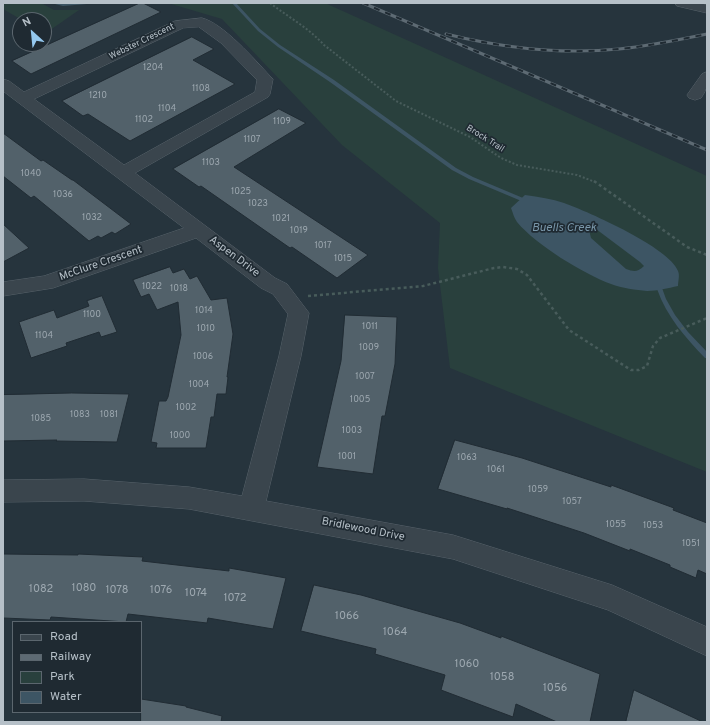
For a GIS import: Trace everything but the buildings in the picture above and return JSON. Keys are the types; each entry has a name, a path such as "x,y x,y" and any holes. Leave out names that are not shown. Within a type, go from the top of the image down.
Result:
{"street":[{"path":"682,3 707,9"},
{"name":"Webster Crescent","path":"23,98 180,24 202,22 226,40 265,79 262,94 124,172"},
{"path":"695,95 707,77"},
{"name":"Aspen Drive","path":"3,84 124,172 268,283 280,289 288,297 299,313 290,356 251,509"},
{"name":"McClure Crescent","path":"3,289 46,283 198,230"},
{"name":"Bridlewood Drive","path":"3,491 84,490 189,498 453,547 612,598 707,642"}],"path":[{"name":"Brock Trail","path":"270,3 287,17 315,35 324,45 396,100 470,137 502,158 517,165 577,175 594,181 687,247 707,255"},
{"path":"288,297 424,286 503,266 517,269 527,275 569,330 631,370 638,371 646,367 655,342 661,337 707,318"}],"green space":[{"path":"3,3 41,3 54,10 79,10 52,29 52,12 12,12 12,14 3,9"},
{"path":"168,3 325,3 707,176 707,472 450,368 438,268 440,223 342,145 222,19"}],"water":[{"name":"Buells Creek","path":"525,195 564,203 609,222 645,242 672,262 679,273 678,286 647,291 620,287 600,279 574,266 536,240 517,222 511,208","holes":["596,229 644,266 640,269 634,271 626,269 591,238 589,230"]}],"waterway":[{"path":"53,3 63,5 87,3"},
{"path":"234,3 259,30 279,46 332,81 454,169 471,178 521,199"},
{"name":"Buells Creek","path":"660,289 663,299 673,317 685,333 707,356"}],"railway":[{"path":"363,3 707,150"},
{"path":"446,34 489,43 554,51 597,51 630,48 707,34"}]}
